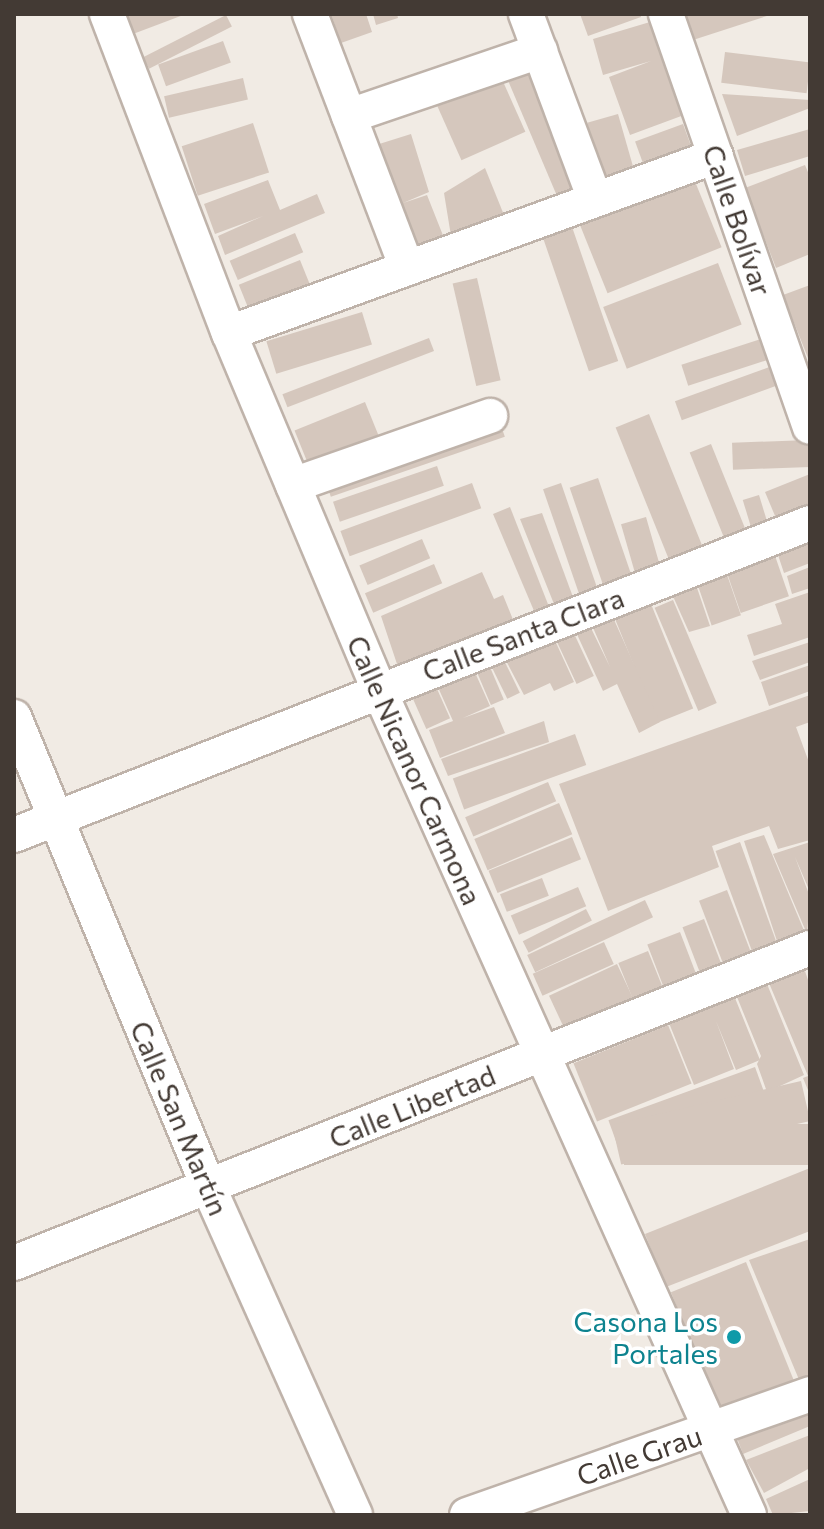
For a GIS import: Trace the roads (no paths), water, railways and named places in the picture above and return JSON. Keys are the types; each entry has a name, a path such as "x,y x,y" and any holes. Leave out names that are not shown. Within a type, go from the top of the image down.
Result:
{"street":[{"name":"Calle Nicanor Carmona","path":"107,14 229,333 379,690 749,1515"},
{"path":"310,14 407,268"},
{"path":"526,14 595,200"},
{"name":"Calle Bolívar","path":"666,14 810,427"},
{"path":"349,116 540,51"},
{"path":"229,333 716,156"},
{"path":"293,485 490,416"},
{"name":"Calle Santa Clara","path":"14,835 810,523"},
{"name":"Calle San Martín","path":"14,717 208,1186 355,1515"},
{"name":"Calle Libertad","path":"14,1263 810,948"},
{"name":"Calle Grau","path":"467,1515 810,1394"}],"place":[{"name":"Casona Los Portales","path":"734,1337"}]}
